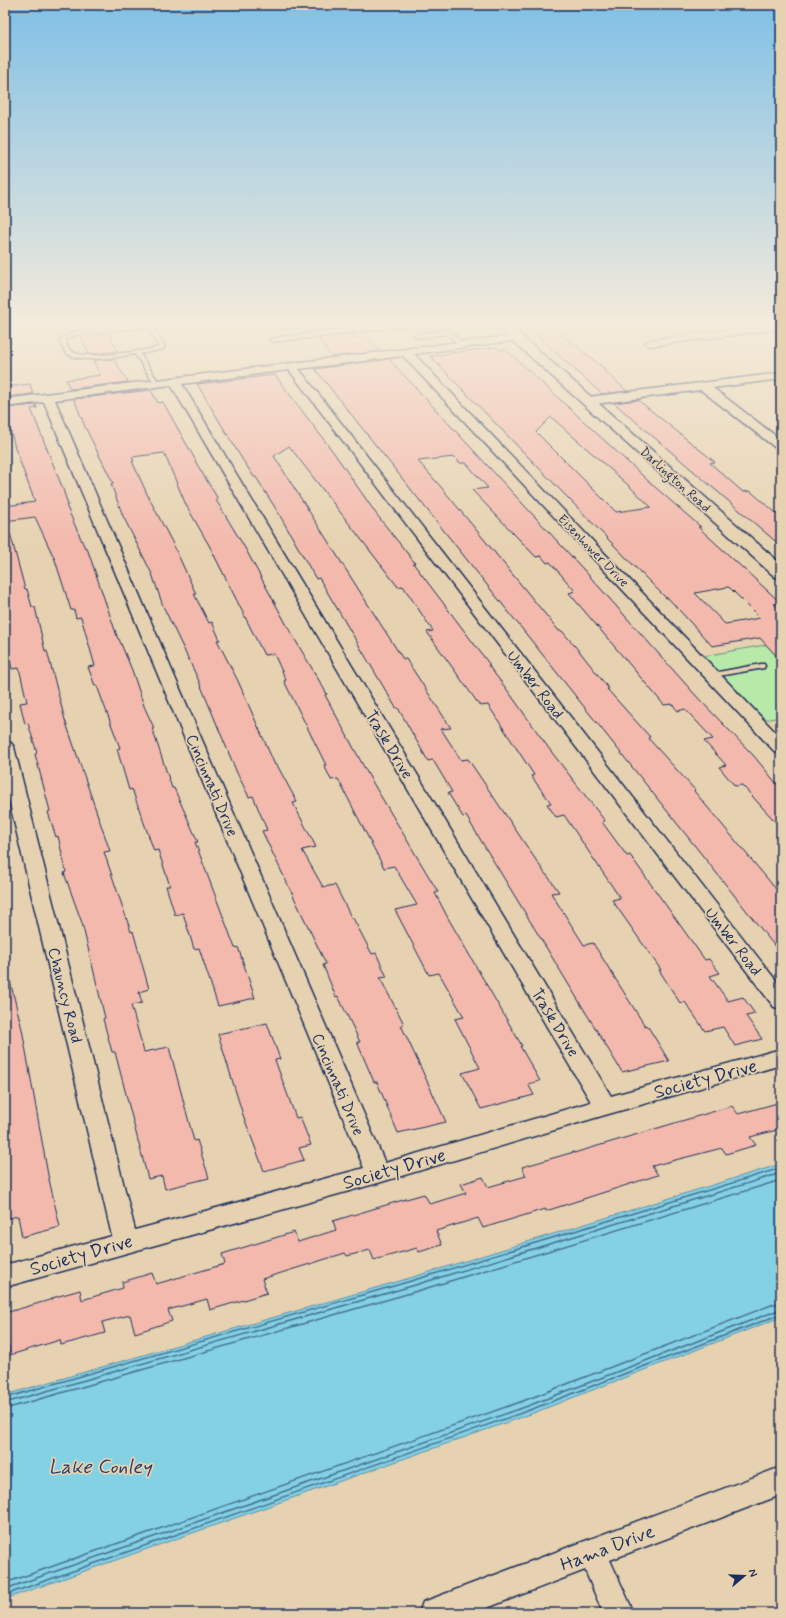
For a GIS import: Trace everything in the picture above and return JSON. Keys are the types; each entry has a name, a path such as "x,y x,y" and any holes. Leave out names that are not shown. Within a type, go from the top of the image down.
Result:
{"street":[{"path":"5,403 44,398"},
{"name":"Cincinnati Drive","path":"48,398 378,1174"},
{"name":"Trask Drive","path":"184,398 605,1106"},
{"name":"Umber Road","path":"315,398 781,1002"},
{"name":"Eisenhower Drive","path":"449,398 781,748"},
{"name":"Darlington Road","path":"584,398 781,573"},
{"path":"588,401 615,398"},
{"path":"718,398 781,446"},
{"name":"Chauncy Road","path":"5,747 126,1242"},
{"name":"Society Drive","path":"5,1276 378,1174 605,1106 781,1057"},
{"name":"Hama Drive","path":"434,1613 781,1481"},
{"path":"592,1552 619,1613"}],"lane":[{"path":"713,676 761,666"}],"green space":[{"path":"781,642 781,717 763,720 704,656"}],"water":[{"name":"Lake Conley","path":"781,1164 781,1317 528,1415 5,1599 5,1395 410,1278"}],"building":[{"path":"87,398 155,398 158,403 163,402 195,461 218,499 216,500 245,548 290,631 327,694 325,695 370,778 438,892 435,893 448,918 522,1046 520,1046 540,1081 528,1084 534,1095 481,1109 462,1073 480,1068 455,1019 464,1017 439,973 429,975 395,910 417,905 394,866 384,868 338,779 331,780 324,765 326,765 284,681 286,680 274,654 264,655 210,547 186,505 164,453 132,457 134,461 132,461 148,496 174,546 196,594 194,594 209,623 212,622 220,640 217,640 238,681 275,765 277,765 297,802 293,803 316,847 302,850 323,887 335,885 372,954 376,953 387,977 380,978 404,1024 401,1025 446,1122 398,1133 377,1082 374,1082 357,1042 360,1042 338,996 336,997 323,965 326,964 262,831 267,830 253,796 249,797 237,773 198,679 163,606 152,574 123,516 111,484 113,483 85,427 74,399"},
{"path":"205,398 292,398 334,453 377,515 415,563 413,563 490,665 488,665 550,750 605,821 602,822 627,856 630,855 705,960 709,959 720,973 710,976 728,1001 743,997 755,1014 746,1016 762,1039 735,1046 723,1027 705,1031 685,1002 680,1003 659,970 661,970 612,900 620,898 564,815 556,817 547,804 551,803 531,776 534,775 488,705 480,706 427,632 433,631 403,586 398,587 289,446 274,456 403,659 406,659 451,728 441,729 461,760 468,759 559,892 551,893 584,945 593,943 645,1026 647,1025 669,1061 622,1072 466,816 463,817 448,793 452,792 433,760 428,761 398,708 396,708 319,578 316,579 279,514 256,477 254,477"},
{"path":"338,398 425,398 584,570 699,699 753,755 781,789 781,828 742,785 735,786 719,767 726,765 704,741 713,739 685,709 678,711 672,704 664,705 569,593 575,591 550,562 547,563 541,556 536,557 472,490 488,488 466,463 460,463 454,457 418,461 559,631 562,631 580,652 609,689 607,689 650,737 648,738 695,790 694,791 781,895 781,954"},
{"path":"470,398 558,398 656,488 701,527 698,527 781,603 774,604 781,611 781,661 760,638 712,646 668,598 666,598","holes":["551,417 651,507 616,512 536,432","728,587 760,618 725,624 695,593"]},
{"path":"638,400 715,462 710,463 743,492 750,491 781,517 781,546 614,403"},
{"path":"36,405 37,408 31,409 63,489 68,505 66,505 85,548 87,548 118,639 132,670 144,706 154,728 152,728 172,788 174,788 198,842 195,842 235,948 238,947 255,998 218,1006 199,948 194,949 183,913 175,915 166,886 170,886 158,850 154,851 132,789 129,790 117,749 120,748 97,686 95,686 88,667 95,666 81,617 76,618 74,610 71,610 55,560 35,517 5,521 5,506 35,502 15,448 5,408"},
{"path":"10,533 25,589 27,589 32,607 35,607 45,651 47,651 65,720 110,851 104,852 131,932 133,931 149,989 139,992 142,1003 131,1005 144,1052 169,1047 194,1141 197,1140 209,1178 165,1189 162,1176 148,1179 115,1052 112,1052 103,1019 105,1018 82,923 64,873 66,872 58,836 56,837 48,812 50,811 35,754 37,753 28,723 25,724 20,703 27,702 19,668 12,669 5,638 5,534"},
{"path":"5,981 10,981 22,1029 48,1175 60,1227 22,1237 18,1216 5,1219"},
{"path":"267,1023 280,1059 275,1060 296,1118 300,1117 311,1145 299,1148 304,1160 264,1171 243,1115 218,1034"},
{"path":"781,1102 781,1129 750,1137 756,1145 726,1154 722,1148 652,1166 658,1175 546,1211 545,1209 483,1228 478,1218 436,1231 442,1245 419,1252 417,1248 374,1260 370,1250 347,1256 345,1253 262,1279 267,1293 210,1310 207,1299 168,1310 172,1321 135,1333 130,1315 102,1322 105,1333 61,1345 60,1340 10,1355 9,1345 5,1346 5,1313 53,1299 52,1298 80,1290 82,1300 123,1288 122,1282 152,1273 156,1284 225,1264 222,1254 294,1232 298,1242 336,1230 333,1221 396,1202 424,1194 430,1204 466,1193 461,1184 483,1177 488,1187 526,1176 522,1167 732,1106 738,1114"}]}
